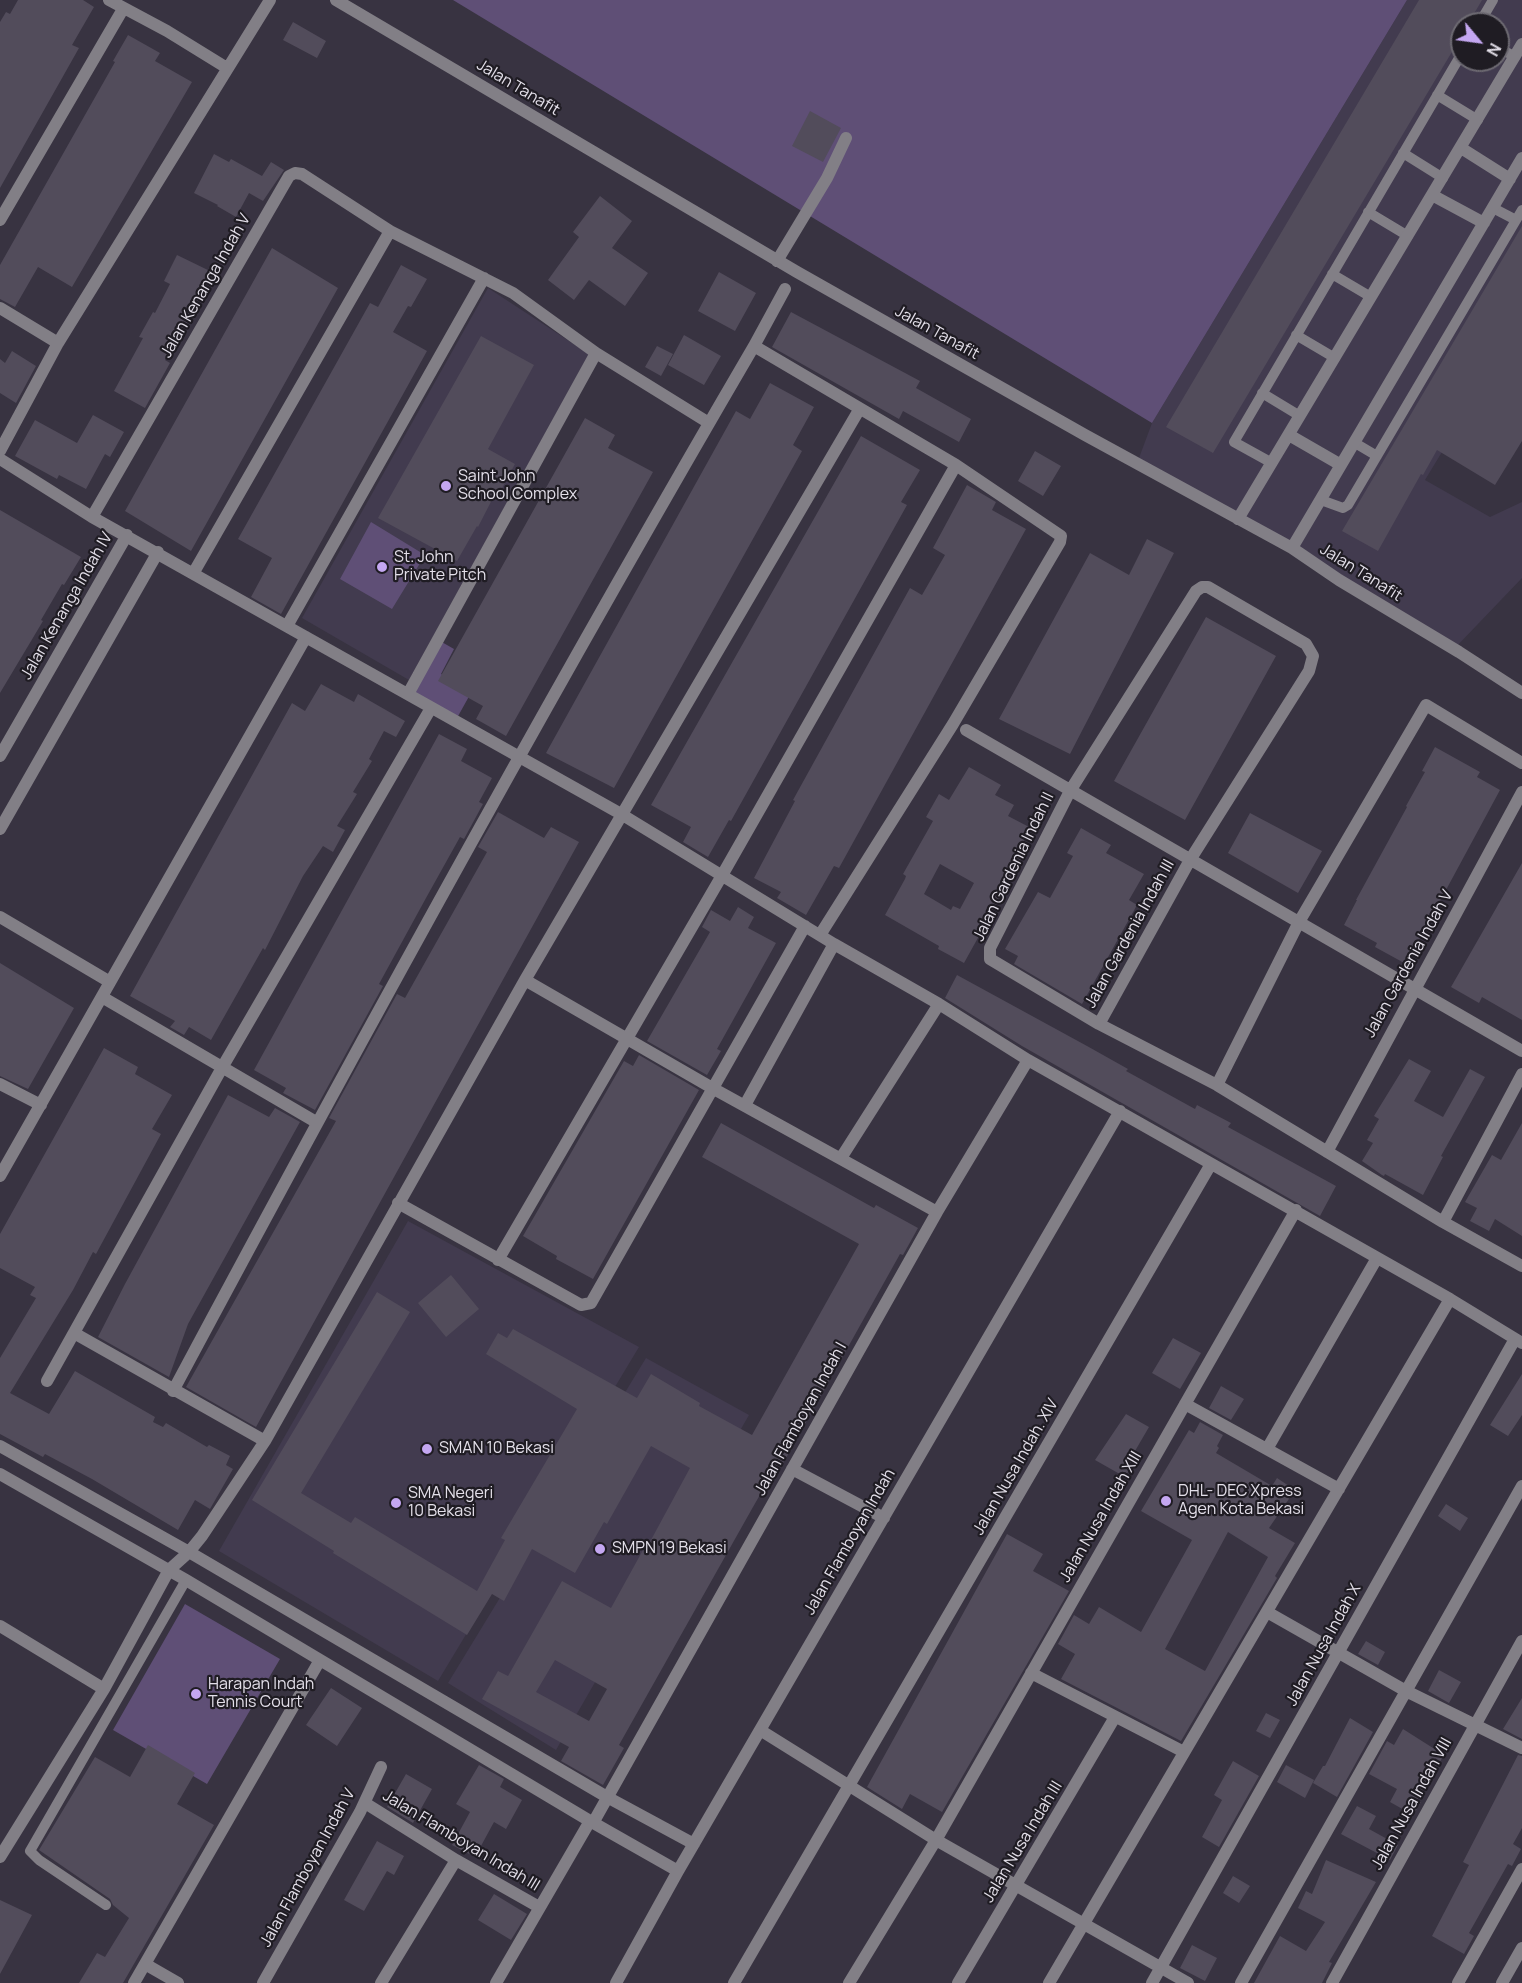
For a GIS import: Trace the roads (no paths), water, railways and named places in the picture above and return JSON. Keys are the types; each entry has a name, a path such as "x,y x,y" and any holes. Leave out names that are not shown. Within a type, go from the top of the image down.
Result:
{"street":[{"path":"110,0 167,31 227,68"},
{"path":"0,451 58,343 270,0"},
{"name":"Jalan Tanafit","path":"336,0 777,261 1084,435 1292,548 1339,580 1522,693"},
{"path":"0,220 123,9"},
{"path":"1238,519 1522,44"},
{"path":"777,261 827,178 846,138"},
{"path":"1461,148 1510,179"},
{"path":"1292,548 1522,158"},
{"name":"Jalan Kenanga Indah V","path":"92,517 289,176 295,173 302,174 390,231"},
{"path":"1432,195 1484,223"},
{"path":"194,572 390,231 513,293 596,353 709,423"},
{"path":"287,626 484,278"},
{"path":"173,1391 316,1122 784,289"},
{"path":"0,309 58,343"},
{"path":"754,346 859,410 956,465 1061,536 1060,542 953,724 820,935"},
{"path":"408,694 596,353"},
{"path":"0,1857 104,1689 169,1570 189,1552 202,1536 265,1441 525,980 859,410"},
{"path":"1289,435 1341,465"},
{"path":"0,459 92,517 194,572 621,814 834,944 939,1004 1117,1116 1296,1210 1519,1341"},
{"path":"498,1260 722,876 956,465"},
{"name":"Jalan Kenanga Indah IV","path":"0,756 127,535"},
{"path":"0,829 158,552"},
{"name":"Jalan Gardenia Indah II","path":"1099,1024 990,959 990,948 1070,791 1196,591 1202,587 1208,587 1306,644 1313,656 1309,671 1190,860"},
{"path":"0,1176 306,637"},
{"path":"1217,1085 1299,922 1426,705 1522,763"},
{"path":"47,1380 223,1066 431,708"},
{"path":"966,730 1522,1051"},
{"name":"Jalan Gardenia Indah V","path":"1327,1152 1522,792"},
{"name":"Jalan Gardenia Indah III","path":"1099,1024 1190,860"},
{"path":"0,917 110,982"},
{"path":"399,1203 581,1305 591,1303 805,926"},
{"path":"745,1104 834,944"},
{"path":"525,980 714,1089 745,1104 937,1212"},
{"path":"102,997 316,1122"},
{"path":"841,1158 939,1004"},
{"path":"1099,1024 1217,1085 1443,1222 1522,1266"},
{"name":"Jalan Flamboyan Indah I","path":"496,1983 539,1907 607,1797 937,1212 1028,1060"},
{"path":"1443,1222 1522,1074"},
{"path":"0,1084 40,1105"},
{"name":"Jalan Flamboyan Indah","path":"616,1983 678,1871 1117,1116"},
{"name":"Jalan Nusa Indah. XIV","path":"734,1983 1211,1164"},
{"name":"Jalan Nusa Indah XIII","path":"849,1983 936,1840 1296,1210"},
{"path":"1267,1449 1377,1258"},
{"path":"1049,1983 1450,1299"},
{"path":"74,1333 265,1441"},
{"name":"Jalan Nusa Indah X","path":"1152,1983 1519,1341"},
{"path":"1185,1404 1339,1489"},
{"path":"0,1446 189,1552 607,1797 694,1844"},
{"path":"792,1469 884,1518"},
{"path":"0,1474 169,1570 591,1822 678,1871"},
{"path":"1241,1983 1522,1486"},
{"path":"1267,1612 1406,1691 1522,1748"},
{"path":"2,1631 104,1689"},
{"name":"Jalan Nusa Indah VIII","path":"1332,1983 1522,1641"},
{"path":"134,1983 320,1660"},
{"path":"1031,1673 1184,1752"},
{"name":"Jalan Nusa Indah III","path":"958,1983 1115,1717"},
{"path":"760,1730 936,1840 1188,1983"},
{"name":"Jalan Flamboyan Indah V","path":"263,1983 365,1803 381,1767"},
{"name":"Jalan Flamboyan Indah III","path":"365,1803 456,1860 539,1907"},
{"path":"381,1983 456,1860"},
{"path":"1458,1983 1522,1869"},
{"path":"1502,1983 1522,1948"},
{"path":"145,1964 178,1983"}],"lane":[{"path":"1510,54 1515,57"},
{"path":"1272,463 1234,442 1451,72"},
{"path":"1437,95 1478,120"},
{"path":"1403,153 1443,178"},
{"path":"1493,208 1516,220"},
{"path":"1321,500 1343,508 1348,505 1522,210"},
{"path":"1368,212 1408,236"},
{"path":"1332,273 1371,297"},
{"path":"1296,335 1335,358"},
{"path":"1262,393 1300,416"},
{"path":"1354,443 1377,456"},
{"path":"106,1905 39,1860 30,1851 186,1580"}],"place":[{"name":"Saint John School Complex","path":"446,486"},
{"name":"St. John Private Pitch","path":"382,567"},
{"name":"SMAN 10 Bekasi","path":"427,1449"},
{"name":"DHL- DEC Xpress Agen Kota Bekasi","path":"1166,1501"},
{"name":"SMA Negeri 10 Bekasi","path":"396,1503"},
{"name":"SMPN 19 Bekasi","path":"600,1549"},
{"name":"Harapan Indah Tennis Court","path":"196,1694"}]}
